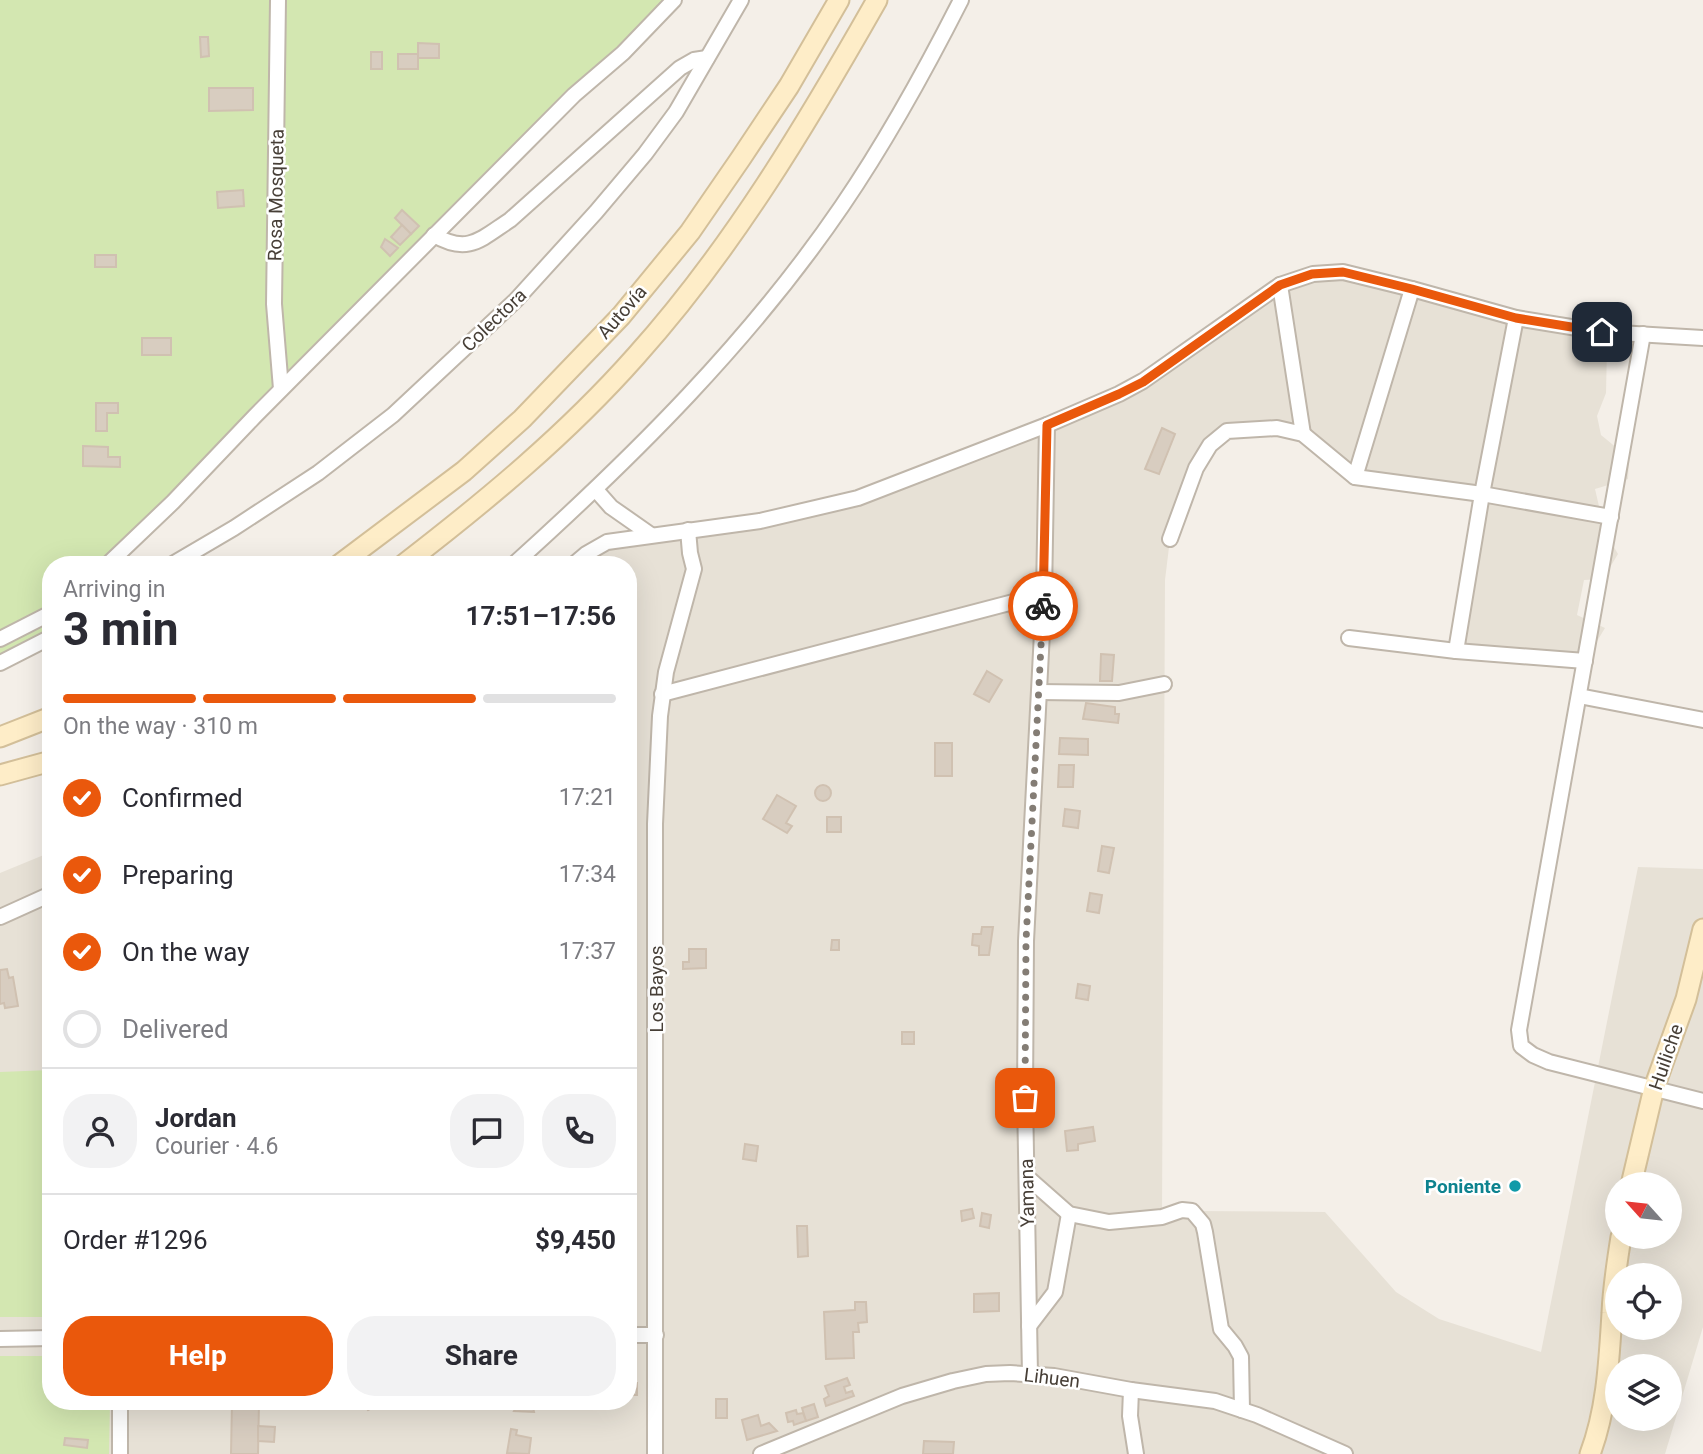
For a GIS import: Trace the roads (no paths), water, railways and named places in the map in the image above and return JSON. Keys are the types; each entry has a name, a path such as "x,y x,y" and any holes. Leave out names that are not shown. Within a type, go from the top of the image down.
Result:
{"street":[{"name":"Rosa Mosqueta","path":"278,0 274,304 281,389"},
{"path":"116,556 173,502 281,389 309,364 574,95 642,36 674,0"},
{"name":"Colectora","path":"186,556 318,473 393,415 533,282 637,164 676,112 741,0"},
{"name":"Autovía","path":"351,556 464,471 522,419 621,316 690,232 741,159 789,86 839,0"},
{"name":"Autovía","path":"414,556 521,471 572,423 636,356 700,279 795,142 877,0"},
{"path":"523,556 626,461 732,348 766,307 834,218 915,91 961,0"},
{"path":"434,235 448,244 460,246 480,240 510,220 680,68 694,60 707,58"},
{"path":"584,556 607,542 760,521 858,498 1047,425 1143,382 1280,285 1312,274 1343,272 1516,318 1602,332 1703,338"},
{"path":"1280,285 1303,434"},
{"path":"1355,477 1412,289"},
{"path":"1456,651 1482,494 1516,318"},
{"path":"1643,334 1519,1030 1521,1046 1549,1062 1703,1101"},
{"name":"Yamana","path":"1030,1374 1026,941 1044,594 1047,425"},
{"path":"1170,539 1196,468 1210,445 1227,431 1278,428 1303,434 1355,477 1482,494 1611,517"},
{"path":"596,490 611,507 652,534"},
{"name":"Los Bayos","path":"655,1454 655,824 662,694 694,569 688,530"},
{"path":"662,694 1044,594"},
{"path":"0,639 42,618"},
{"path":"1349,638 1456,651 1585,662"},
{"path":"0,663 42,642"},
{"path":"1039,692 1119,693 1164,684"},
{"path":"1579,696 1703,720"},
{"path":"0,737 42,721"},
{"path":"0,775 42,763"},
{"path":"0,917 42,898"},
{"name":"Huiliche","path":"1634,1172 1654,1088 1686,999 1703,929"},
{"path":"1027,1177 1069,1214 1109,1222 1162,1217 1182,1210 1192,1211 1203,1224 1205,1232 1221,1329 1241,1357 1242,1410"},
{"path":"1030,1326 1055,1292 1069,1214"},
{"path":"1590,1454 1605,1399 1619,1250"},
{"path":"637,1335 656,1335"},
{"path":"0,1339 42,1338"},
{"name":"Lihuen","path":"761,1454 902,1396 986,1374 1030,1374 1215,1401 1345,1454"},
{"path":"1132,1390 1130,1416 1136,1454"},
{"path":"120,1410 120,1454"}],"place":[{"name":"Poniente","path":"1515,1186"}]}
